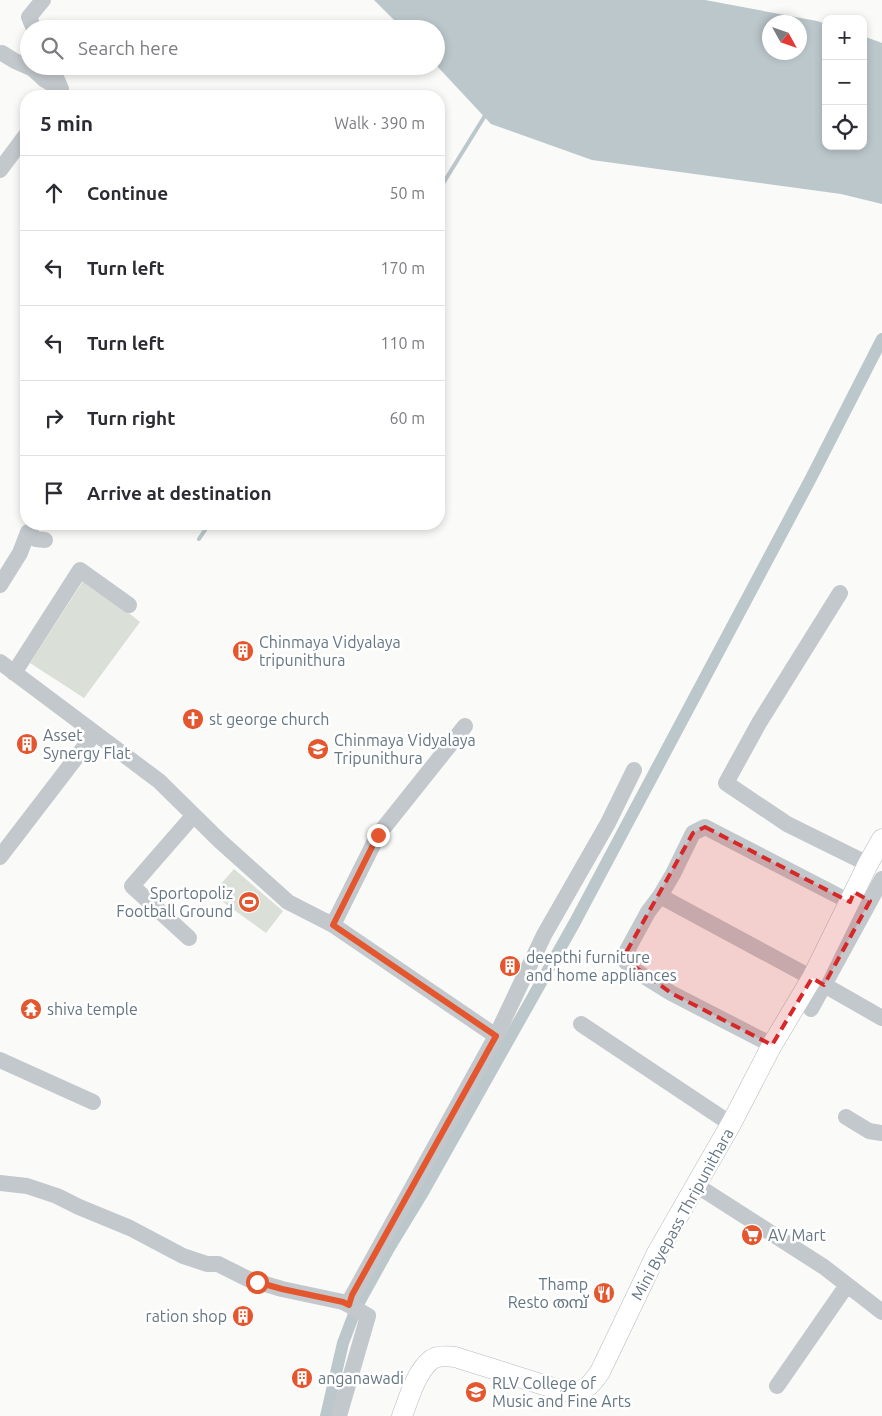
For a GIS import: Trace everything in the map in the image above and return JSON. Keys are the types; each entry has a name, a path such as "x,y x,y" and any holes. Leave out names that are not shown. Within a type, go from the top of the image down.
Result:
{"main road":[{"name":"Mini Byepass Thripunithara","path":"402,1416 420,1374 431,1360 437,1358 455,1357 563,1391 580,1391 588,1387 600,1372 657,1253 731,1124 772,1045 818,981 858,898 868,864 882,839"}],"street":[{"path":"30,20 29,17 43,0"},
{"path":"2,53 20,63"},
{"path":"40,75 56,90"},
{"path":"53,75 57,90"},
{"path":"0,170 20,143"},
{"path":"0,585 20,553 28,532 36,539 45,540"},
{"path":"14,673 80,570 129,605"},
{"path":"840,592 759,723 726,784 787,824 868,864"},
{"path":"0,662 159,781 193,816 288,902 333,925 496,1036"},
{"path":"333,925 378,835 465,726"},
{"path":"0,857 95,733"},
{"path":"353,1308 352,1295 496,1036 544,935 608,823 634,770"},
{"path":"189,938 132,886 193,816"},
{"path":"772,1045 671,993 631,968 623,958 648,912 673,874 693,833 705,827 858,898 882,879"},
{"path":"660,896 818,981 882,1018"},
{"path":"810,1009 818,981"},
{"path":"580,1024 731,1124"},
{"path":"0,1060 93,1102"},
{"path":"846,1117 869,1131 882,1133"},
{"path":"0,1184 26,1186 52,1194 130,1228 183,1256 207,1264 218,1264 248,1279 282,1289 343,1302 368,1316 339,1416"},
{"path":"696,1185 824,1267 882,1312"},
{"path":"777,1386 847,1285"}],"highlighted area":[{"path":"705,827 850,902 854,892 870,901 824,985 812,978 772,1045 671,993 623,958 693,833"}],"shaded area":[{"path":"374,0 705,0 785,15 762,15 762,60 807,60 807,19 822,23 822,150 867,150 867,37 882,43 882,204 841,194 592,160 491,124 445,75 445,20 394,20"},
{"path":"85,578 140,622 84,698 30,663"},
{"name":"Sportopoliz Football Ground","path":"234,869 283,911 266,933 212,894"}],"waterway":[{"path":"445,180 486,114"},
{"path":"326,1416 343,1343 357,1306 575,922 810,480 882,339"},
{"path":"199,539 205,530"}],"place":[{"name":"Chinmaya Vidyalaya tripunithura","path":"243,651"},
{"name":"st george church","path":"193,719"},
{"name":"Asset Synergy Flat","path":"27,744"},
{"name":"Chinmaya Vidyalaya Tripunithura","path":"318,749"},
{"name":"Sportopoliz Football Ground","path":"249,902"},
{"name":"deepthi furniture and home appliances","path":"510,966"},
{"name":"shiva temple","path":"31,1009"},
{"name":"AV Mart","path":"752,1235"},
{"name":"Thamp Resto തമ്പ്","path":"604,1293"},
{"name":"ration shop","path":"243,1316"},
{"name":"anganawadi","path":"302,1378"},
{"name":"RLV College of Music and Fine Arts","path":"476,1392"}],"route":[{"path":"257,1282 349,1305 352,1295 496,1036 333,925 378,835"}]}
